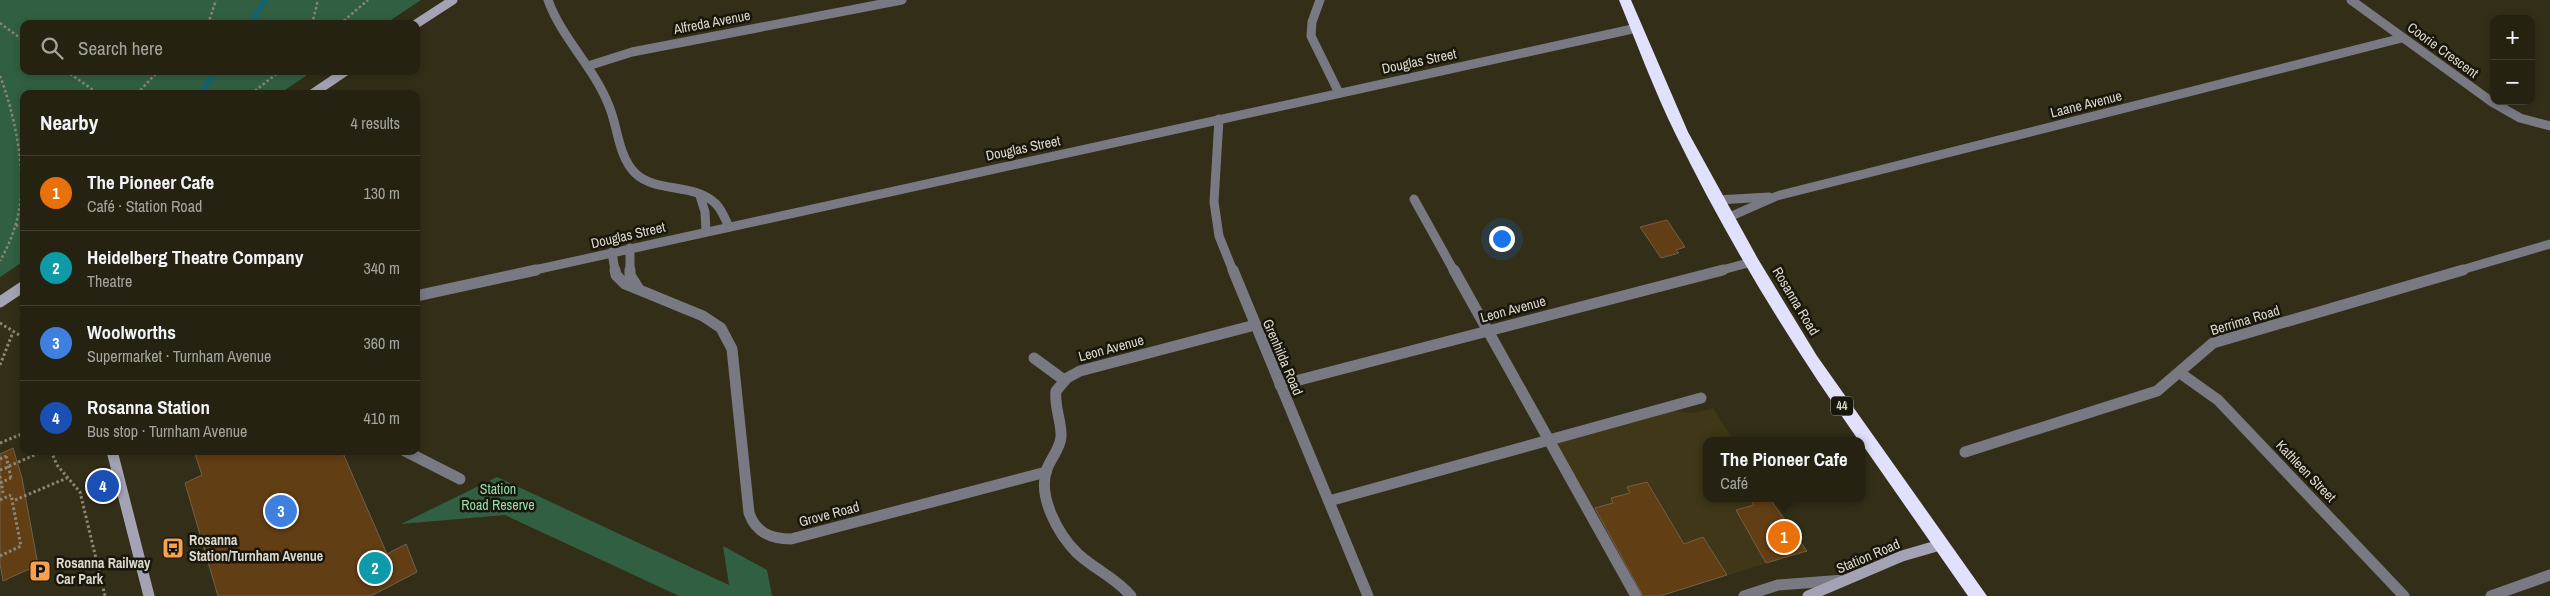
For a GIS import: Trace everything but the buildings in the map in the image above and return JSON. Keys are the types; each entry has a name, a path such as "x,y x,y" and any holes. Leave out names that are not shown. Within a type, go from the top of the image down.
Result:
{"highway":[{"name":"Rosanna Road","path":"1625,0 1681,132 1717,200 1811,360 1865,437"},
{"name":"Rosanna Road","path":"1865,437 1978,596"}],"street":[{"path":"420,21 453,0"},
{"path":"548,0 557,23 588,66 613,114 630,168 649,183 700,196 715,203 729,227"},
{"name":"Alfreda Avenue","path":"588,66 632,52 902,0"},
{"path":"1320,0 1312,22 1311,36 1339,93"},
{"name":"Coorie Crescent","path":"2351,0 2492,102 2520,118 2550,126"},
{"name":"Douglas Street","path":"420,295 1637,28"},
{"name":"Laane Avenue","path":"1727,218 1777,196 2402,38"},
{"path":"318,90 340,75"},
{"name":"Grenhilda Road","path":"1220,119 1214,202 1216,224 1255,325 1368,596"},
{"path":"700,196 705,212 706,231"},
{"name":"Laane Avenue","path":"1717,200 1777,196"},
{"path":"1414,199 1636,596"},
{"name":"Berrima Road","path":"1965,452 2157,391 2213,343 2550,244"},
{"path":"630,248 630,275 638,288"},
{"name":"Grove Road","path":"612,252 616,275 625,284 703,316 714,322 726,334 734,360 749,513 755,528 769,537 781,540 805,536 1046,472"},
{"name":"Leon Avenue","path":"1280,385 1752,262"},
{"path":"0,302 20,289"},
{"name":"Leon Avenue","path":"1064,380 1089,367 1255,325"},
{"path":"1034,358 1064,380 1055,394 1054,402 1061,436 1056,454 1046,472 1050,504 1063,539 1077,555 1121,585 1131,596"},
{"name":"Kathleen Street","path":"2180,373 2218,400 2404,596"},
{"path":"1329,502 1701,398"},
{"path":"113,455 149,596"},
{"path":"413,455 460,479"},
{"name":"Station Road","path":"1808,596 1902,556 1940,545"},
{"path":"2491,596 2550,574"},
{"path":"1744,596 1778,585 1850,579"}],"path":[{"path":"209,20 216,0"},
{"path":"313,20 318,0"},
{"path":"345,20 368,0"},
{"path":"0,23 20,38"},
{"path":"72,75 93,90"},
{"path":"141,90 154,75"},
{"path":"255,90 275,75"},
{"path":"0,76 17,143 20,205 16,226 0,261"},
{"path":"16,226 20,224"},
{"path":"0,324 20,336"},
{"path":"0,365 13,332"},
{"path":"0,444 20,435"},
{"path":"0,470 34,455"},
{"path":"52,455 57,469 80,492 105,596"},
{"path":"0,459 6,456 11,478 0,483"},
{"path":"0,476 1,493 12,495"},
{"path":"15,500 67,478"},
{"path":"0,500 12,495"},
{"path":"0,556 21,546 12,495"}],"shaded area":[{"path":"1713,408 1731,437 1703,437 1703,502 1775,502 1807,551 1660,596 1629,596 1546,445 1669,410 1694,413"}],"green space":[{"path":"0,0 421,0 391,20 20,20 20,75 307,75 285,90 20,90 20,264 0,277"},
{"name":"Station Road Reserve","path":"497,477 729,585 723,546 767,570 772,596 679,596 505,515 401,524"}],"waterway":[{"path":"253,20 265,0"},
{"path":"202,90 214,75"}],"place":[{"name":"Rosanna Station","path":"103,486"},
{"name":"Woolworths","path":"281,511"},
{"name":"The Pioneer Cafe","path":"1784,537"},
{"name":"Rosanna Station/Turnham Avenue","path":"173,548"},
{"name":"Heidelberg Theatre Company","path":"375,568"},
{"name":"Rosanna Railway Car Park","path":"40,571"}]}
